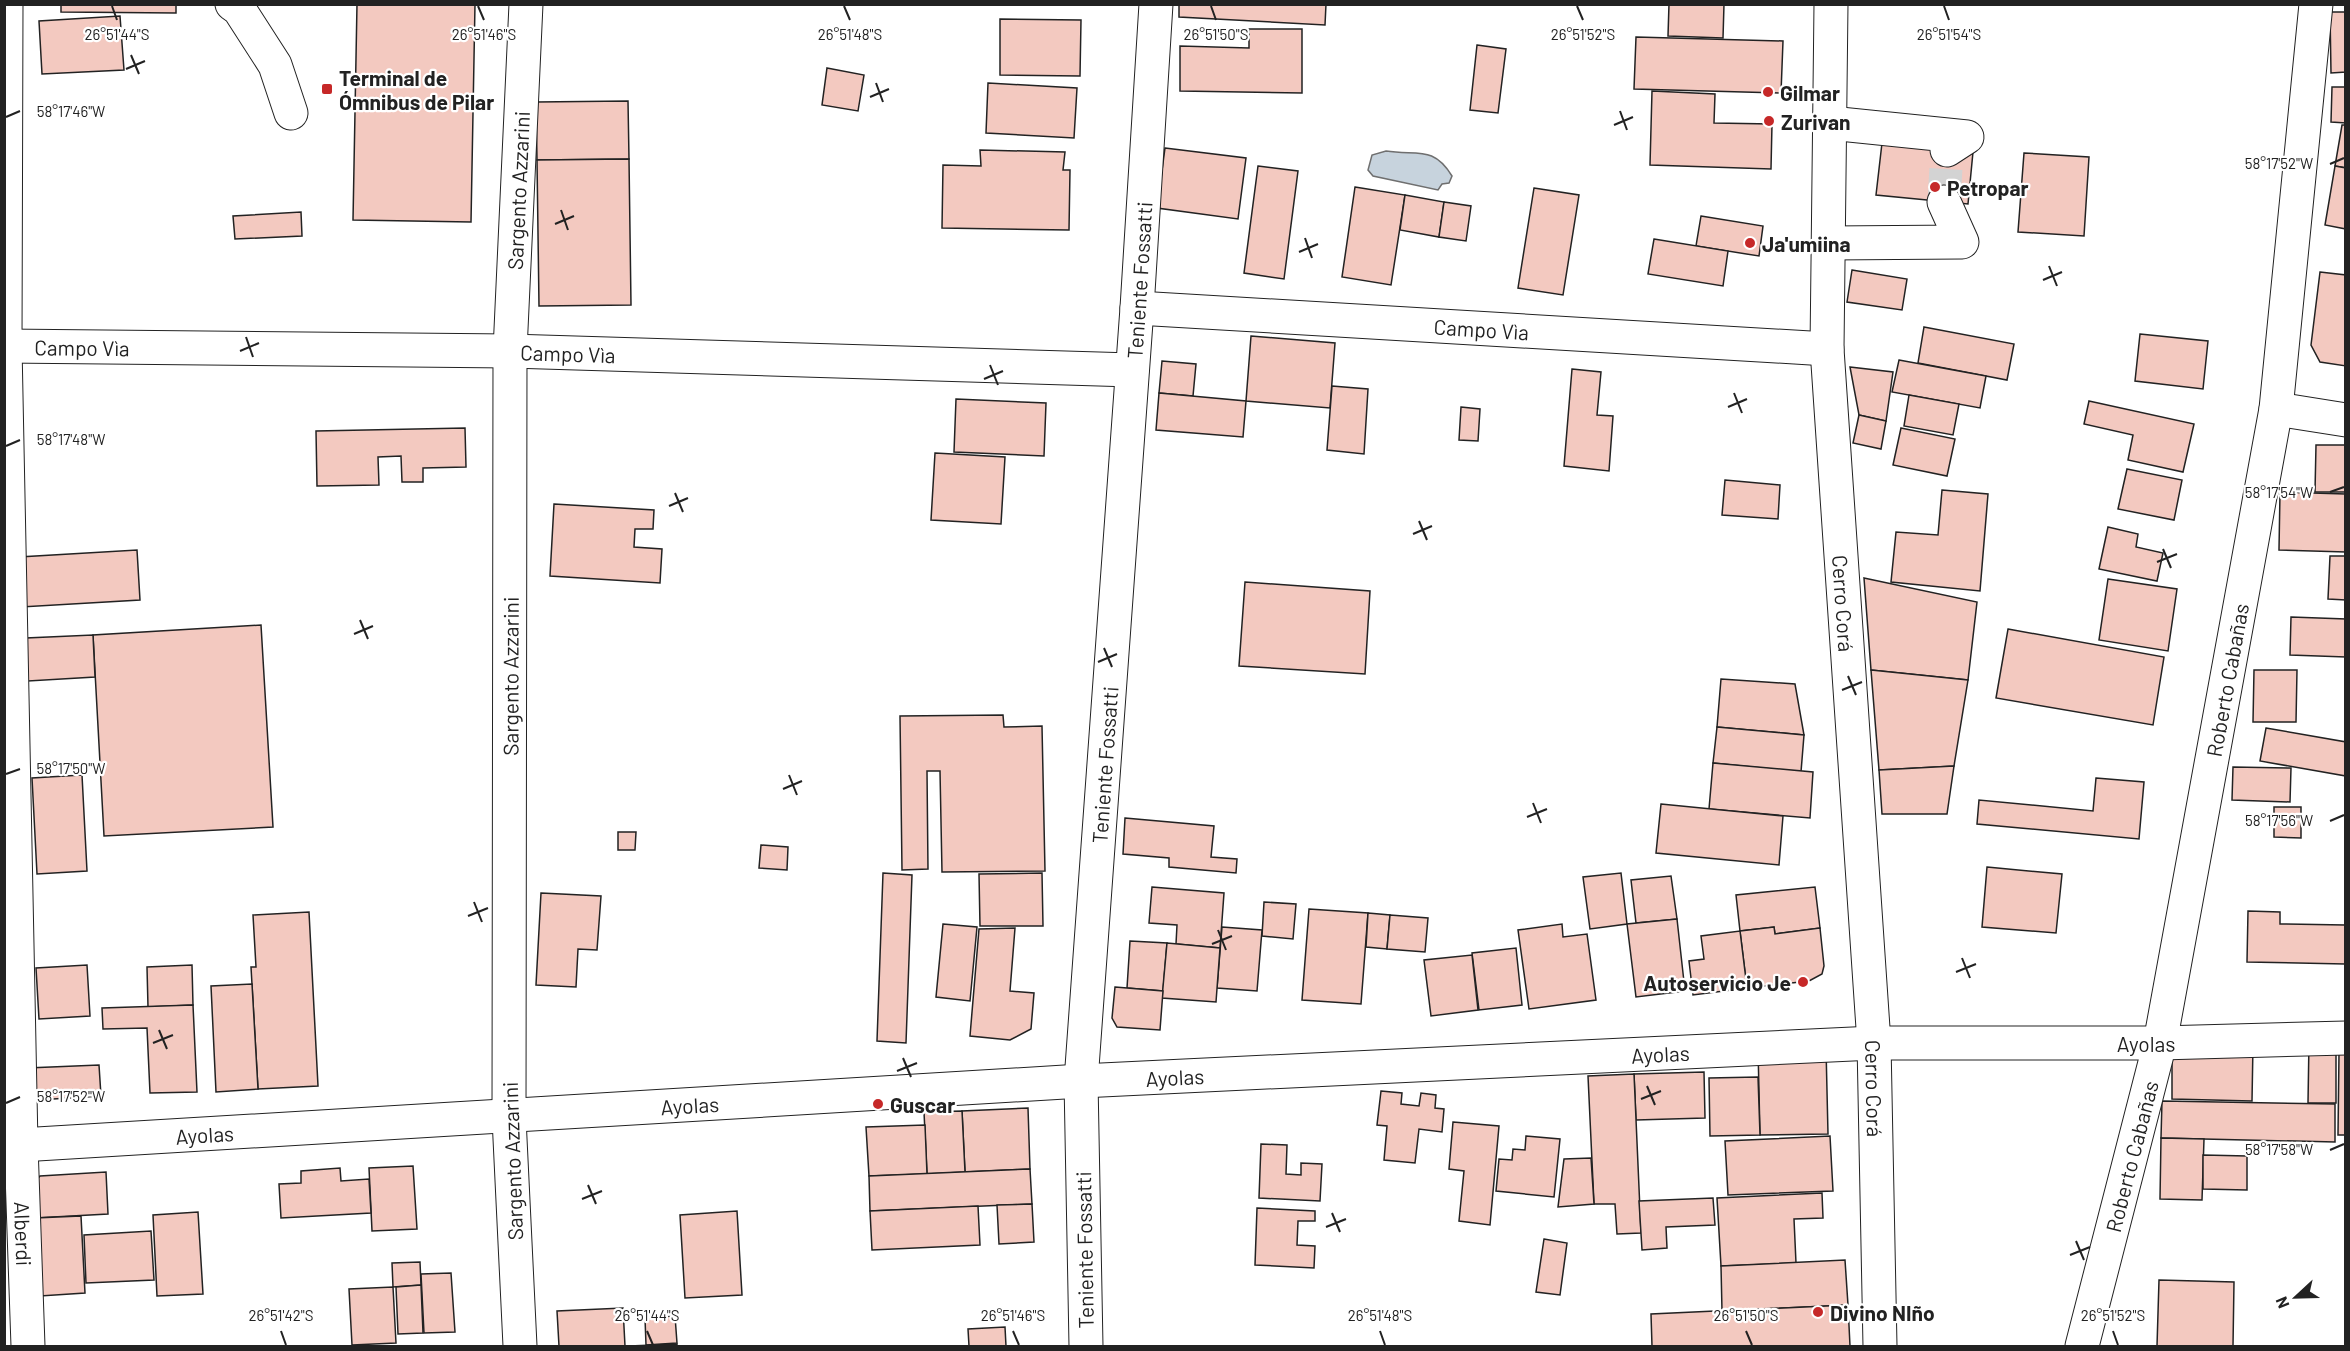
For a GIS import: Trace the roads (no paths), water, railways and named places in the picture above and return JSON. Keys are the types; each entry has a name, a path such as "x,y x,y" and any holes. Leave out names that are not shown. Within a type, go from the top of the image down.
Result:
{"street":[{"name":"Alberdi","path":"6,4 5,346 13,1146 28,1347"},
{"path":"232,4 239,9 275,65 291,113"},
{"name":"Sargento Azzarini","path":"520,1347 508,1118 510,351 526,4"},
{"name":"Teniente Fossatti","path":"1086,1347 1081,1082 1137,308 1156,4"},
{"name":"Cerro Corá","path":"1831,4 1827,349 1874,1043 1880,1347"},
{"name":"Roberto Cabañas","path":"2082,1347 2160,1043 2276,409 2316,4"},
{"path":"1830,123 1967,137 1947,150"},
{"path":"1828,243 1962,242 1944,201"},
{"name":"Campo Vìa","path":"1137,308 1827,349"},
{"name":"Campo Vìa","path":"5,346 510,351 1132,370"},
{"path":"2276,409 2346,420"},
{"name":"Ayolas","path":"13,1146 1081,1082 1874,1043 2160,1043 2346,1038"}],"tunnel":[{"path":"1944,202 1947,150"}],"place":[{"name":"Terminal de Ómnibus de Pilar","path":"327,89"},
{"name":"Gilmar","path":"1768,92"},
{"name":"Zurivan","path":"1769,121"},
{"name":"Petropar","path":"1935,187"},
{"name":"Ja'umiina","path":"1750,243"},
{"name":"Autoservicio Je","path":"1803,982"},
{"name":"Guscar","path":"878,1104"},
{"name":"Divino NIño","path":"1818,1312"}]}
